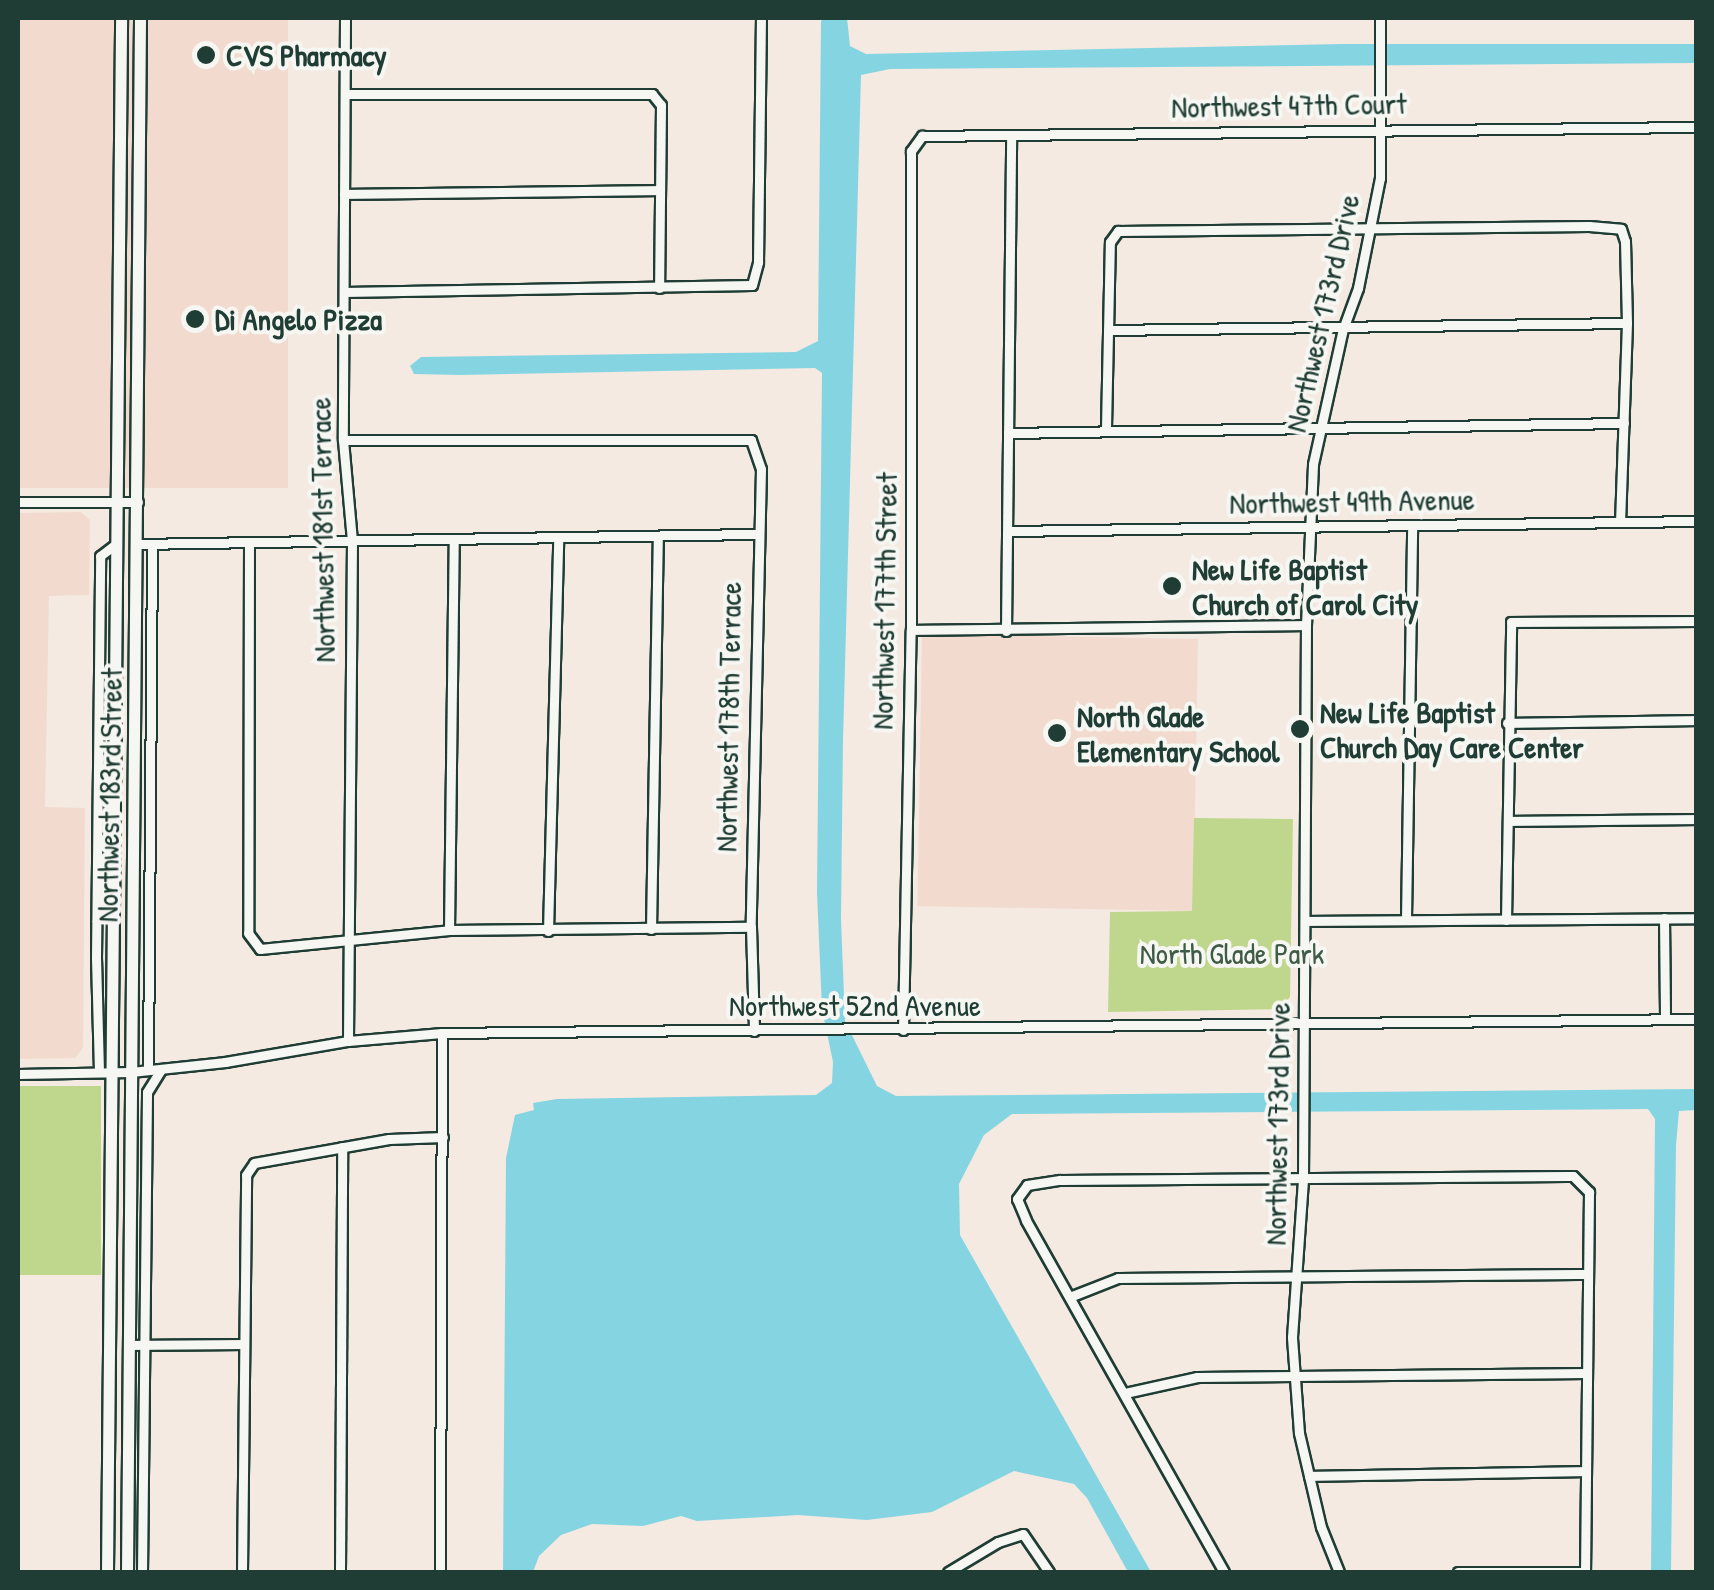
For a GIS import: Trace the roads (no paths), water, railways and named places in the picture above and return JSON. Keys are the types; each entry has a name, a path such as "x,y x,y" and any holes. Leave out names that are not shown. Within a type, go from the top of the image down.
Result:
{"main road":[{"name":"Northwest 183rd Street","path":"106,1572 105,1072 114,818 121,18"},
{"name":"Northwest 183rd Street","path":"128,1572 140,18"},
{"path":"120,214 127,232 140,240"},
{"path":"120,255 140,296"},
{"path":"114,818 126,828 133,848"},
{"path":"107,1492 119,1504 128,1532"}],"street":[{"name":"Northwest 181st Terrace","path":"346,18 343,440 352,541 348,1040"},
{"path":"344,292 752,285 758,262 761,18"},
{"name":"Northwest 173rd Drive","path":"1339,1572 1321,1527 1299,1434 1292,1338 1303,1178 1306,625 1320,426 1343,329 1358,288 1380,178 1380,18"},
{"path":"345,94 652,94 661,104 659,288"},
{"name":"Northwest 47th Court","path":"912,172 912,150 922,136 1696,127"},
{"path":"1006,631 1011,135"},
{"name":"Northwest 177th Street","path":"903,1030 911,630 912,172"},
{"path":"344,194 660,190"},
{"path":"1106,428 1110,242 1118,231 1168,227 1621,229 1626,241 1626,323 1620,521"},
{"path":"1108,330 1626,323"},
{"path":"1008,432 1624,422"},
{"name":"Northwest 178th Terrace","path":"343,440 751,440 760,469 750,926 754,1031"},
{"path":"18,502 138,502"},
{"name":"Northwest 49th Avenue","path":"1008,531 1696,521"},
{"path":"1406,919 1412,526"},
{"path":"137,544 658,539 756,534"},
{"path":"448,930 454,539"},
{"path":"548,932 558,539"},
{"path":"650,929 658,539"},
{"path":"105,1072 97,813 100,556 117,543"},
{"path":"148,1069 152,544"},
{"path":"250,544 248,932 260,949 448,930 548,932 750,926"},
{"path":"1506,920 1511,622 1696,621"},
{"path":"911,630 1306,625"},
{"path":"1508,723 1696,720"},
{"path":"97,813 114,818"},
{"path":"1508,822 1696,819"},
{"path":"1664,918 1665,1019"},
{"path":"1304,920 1696,918"},
{"name":"Northwest 52nd Avenue","path":"18,1074 131,1072 226,1062 348,1040 442,1033 1696,1019"},
{"path":"440,1572 442,1033"},
{"path":"142,1572 147,1092 155,1074 164,1068"},
{"path":"242,1572 244,1187 254,1163 342,1147 443,1137"},
{"path":"340,1572 342,1147"},
{"path":"1224,1572 1026,1220 1017,1199 1027,1184 1060,1180 1573,1176 1588,1192 1585,1572 1458,1572"},
{"path":"1072,1296 1118,1278 1588,1274"},
{"path":"129,1346 241,1344"},
{"path":"1125,1393 1197,1376 1587,1373"},
{"path":"1310,1476 1586,1471"},
{"path":"948,1572 998,1542 1024,1534 1049,1572"}],"water":[{"path":"847,18 850,46 866,54 1342,44 1696,44 1696,63 890,69 861,75 843,740 841,919 845,1021 877,1086 896,1096 1696,1089 1696,1110 1679,1111 1676,1145 1671,1572 1651,1572 1655,1119 1648,1109 1012,1114 984,1135 959,1184 960,1235 1151,1572 1128,1572 1087,1498 1074,1484 1014,1471 932,1512 867,1520 798,1515 697,1521 681,1516 643,1526 592,1524 561,1535 539,1556 533,1572 503,1572 506,1158 515,1115 534,1110 533,1103 557,1099 816,1095 832,1083 833,1062 822,1009 817,893 822,373 815,368 460,375 414,374 410,366 421,357 796,352 818,341 821,21"}],"place":[{"name":"CVS Pharmacy","path":"206,55"},
{"name":"Di Angelo Pizza","path":"195,319"},
{"name":"New Life Baptist Church of Carol City","path":"1172,586"},
{"name":"New Life Baptist Church Day Care Center","path":"1300,729"},
{"name":"North Glade Elementary School","path":"1057,733"}],"park label":[{"name":"North Glade Park","path":"1232,953"}]}
